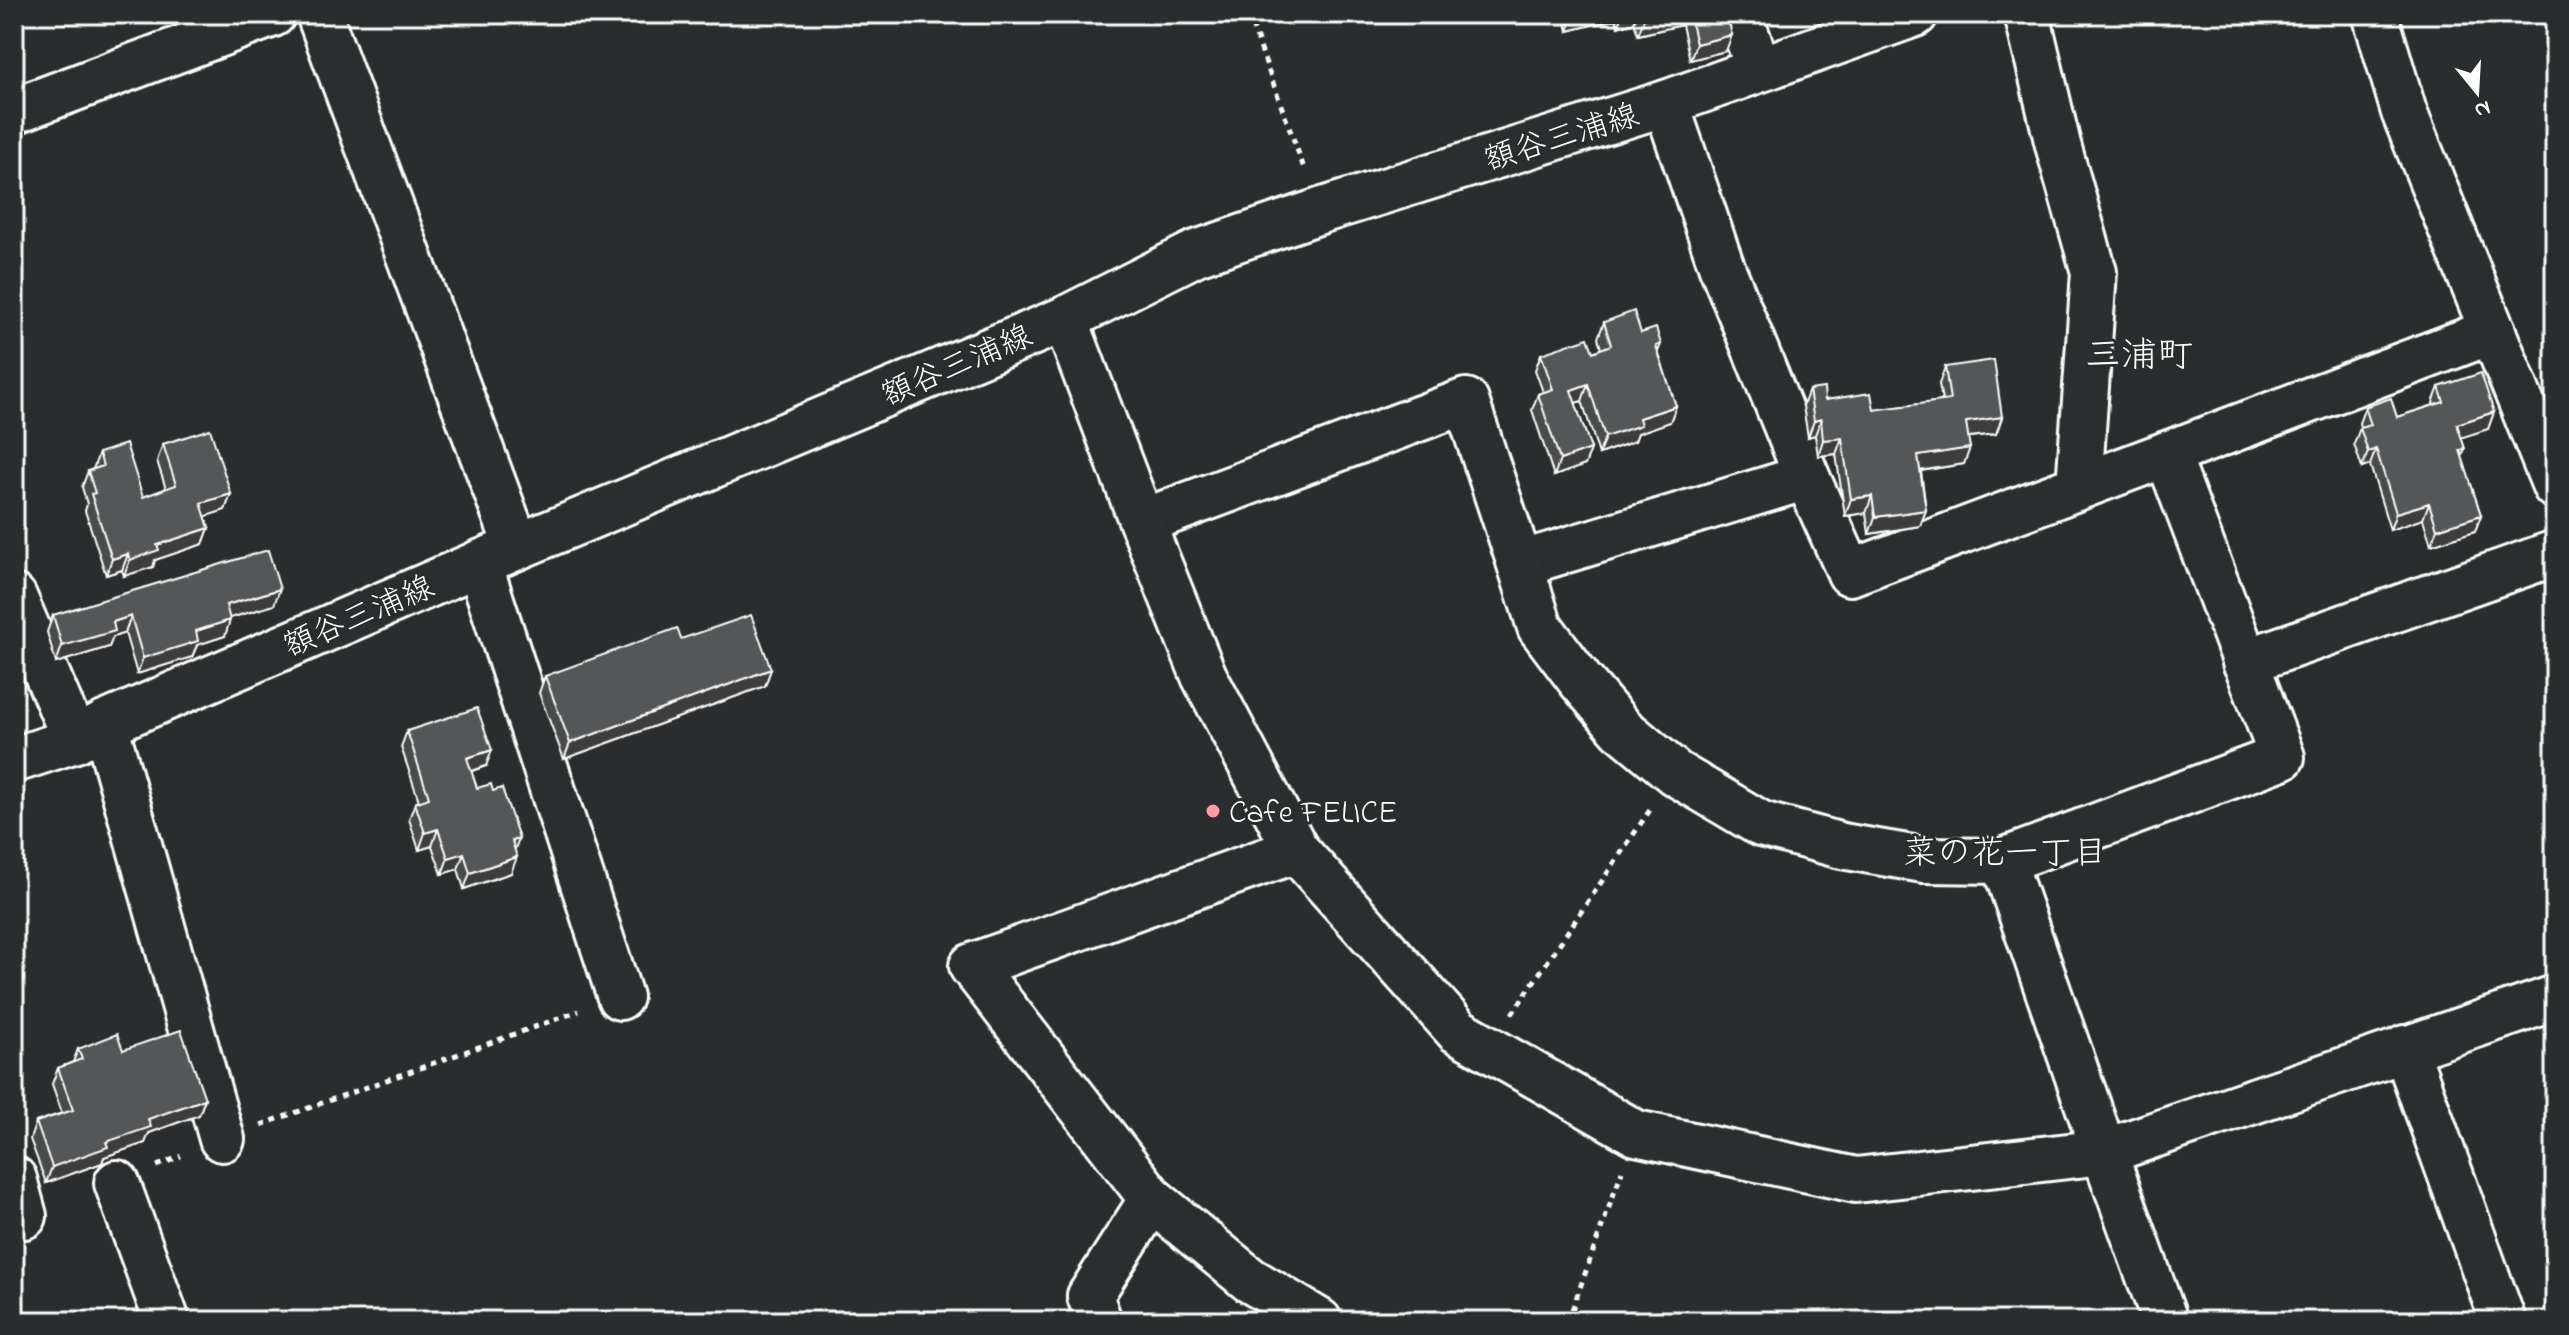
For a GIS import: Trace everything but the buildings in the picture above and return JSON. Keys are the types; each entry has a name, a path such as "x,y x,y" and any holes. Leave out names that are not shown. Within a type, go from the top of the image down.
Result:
{"street":[{"path":"14,111 273,14"},
{"path":"319,14 498,555 620,997"},
{"path":"1739,14 1759,69"},
{"name":"額谷三浦線","path":"14,760 90,732 498,555 1065,319 1196,253 1666,103 1915,14"},
{"path":"2027,14 2058,145 2094,272 2079,487"},
{"path":"2375,14 2404,112 2555,486"},
{"path":"1666,103 1721,265 1807,477 1850,573 2493,331"},
{"path":"1065,319 1204,676 1296,850 1458,1031 1636,1133 1856,1180 2104,1152 2555,998"},
{"path":"1142,522 1466,401 1540,627 1621,728 1675,773 1761,824 1842,846 1924,860 2003,861 2282,757 2167,454"},
{"path":"1520,564 1807,477"},
{"path":"2245,662 2555,553"},
{"path":"14,597 90,732 222,1139"},
{"path":"1296,850 972,966 1152,1199 1250,1280 1319,1321"},
{"path":"2003,861 2165,1321"},
{"path":"2405,1048 2503,1321"},
{"path":"117,1183 167,1321"},
{"path":"1099,1321 1090,1296 1152,1199"}],"path":[{"path":"1248,14 1320,211"},
{"path":"1489,1048 1675,773"},
{"path":"117,1183 222,1139 620,997"},
{"path":"1568,1321 1636,1133"}],"place":[{"name":"Cafe FELICE","path":"1213,811"}],"district":[{"name":"三浦町","path":"2139,353"},
{"name":"菜の花一丁目","path":"2005,851"}]}
